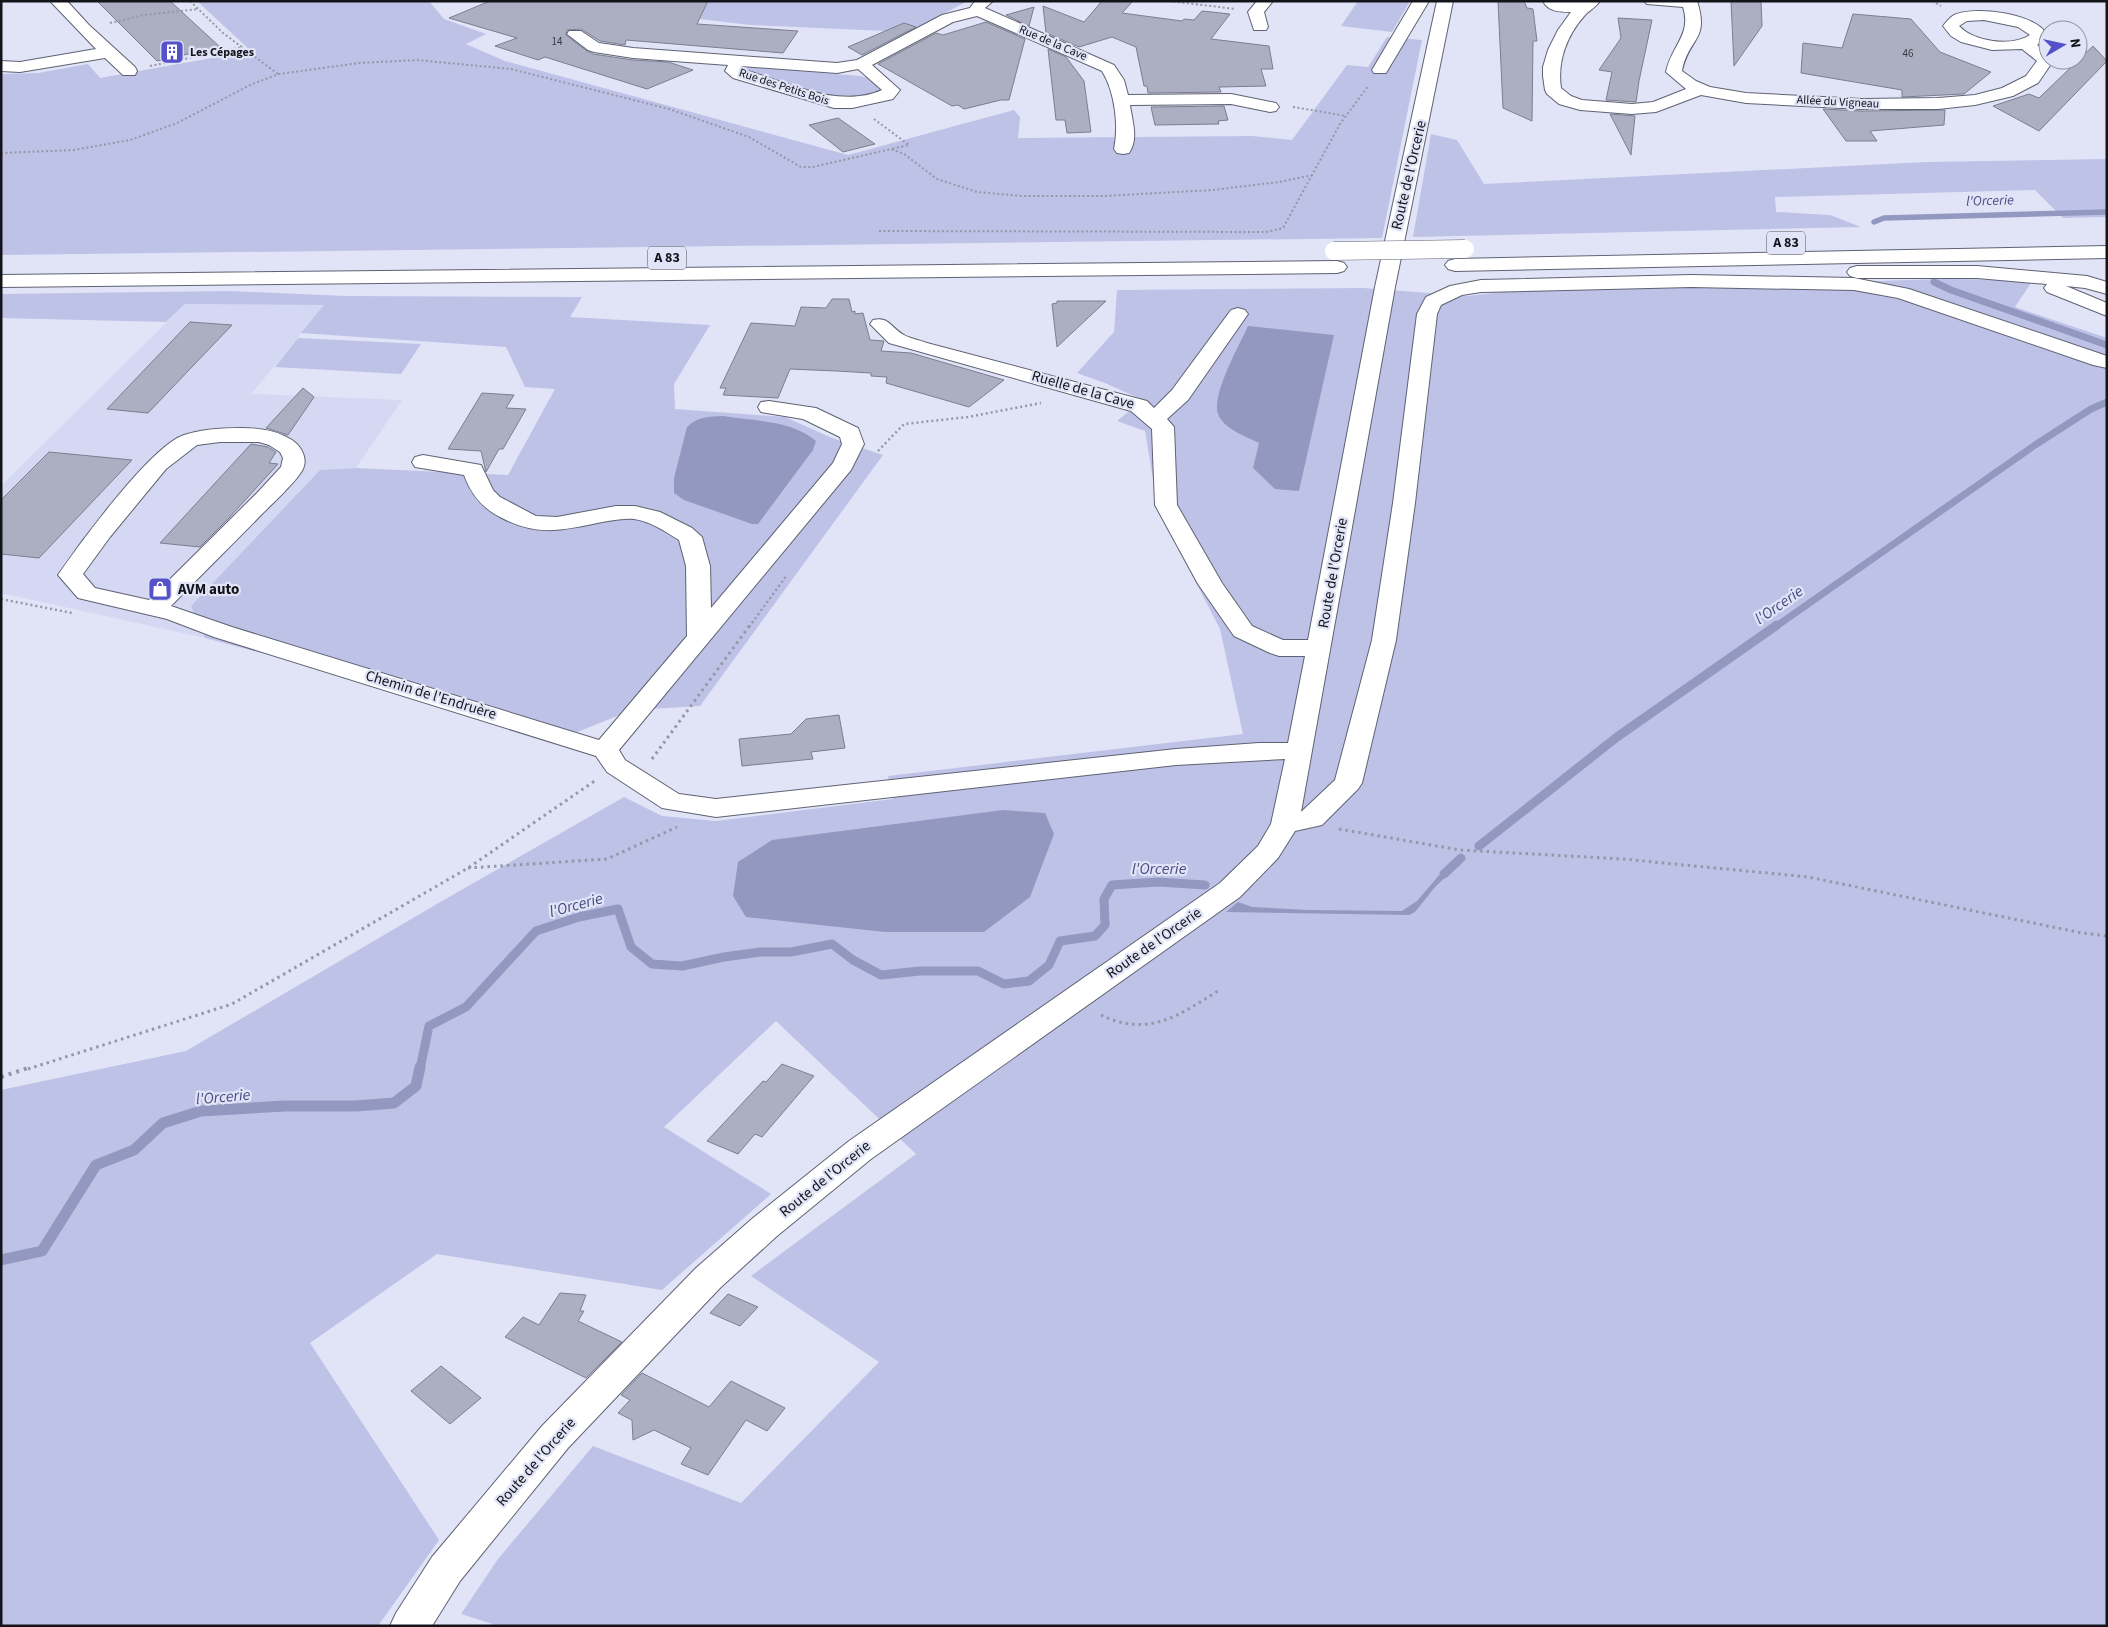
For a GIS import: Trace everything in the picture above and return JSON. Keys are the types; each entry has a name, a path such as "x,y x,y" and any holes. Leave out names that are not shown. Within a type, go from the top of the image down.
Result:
{"main road":[{"path":"58,1 83,28 129,71"},
{"path":"1380,70 1421,1"},
{"name":"Route de l'Orcerie","path":"410,1626 446,1569 555,1438 708,1278 765,1227 860,1150 1230,890 1298,821 1300,751 1385,287 1445,1"},
{"path":"1551,1 1551,3 1559,7 1587,4"},
{"path":"1652,1 1689,2"},
{"name":"Allée du Vigneau","path":"1689,2 1695,17 1695,24 1692,33 1674,64 1674,72 1680,79 1700,89 1738,97 1896,106 1971,101 2014,89 2038,74 2045,61 2043,56 2025,44"},
{"path":"1587,4 1559,43 1551,67 1553,90 1565,100 1580,105 1606,108 1656,107 1700,89"},
{"name":"Rue des Petits Bois","path":"575,34 594,47 633,53 838,68 861,64 948,18 982,6"},
{"name":"Rue de la Cave","path":"982,6 1108,68 1116,80 1121,100 1126,135 1123,149"},
{"path":"1,66 20,67 110,52"},
{"name":"Rue des Petits Bois","path":"739,61 732,70 739,74 834,103 852,103 887,95 892,90 861,64"},
{"path":"1121,100 1230,99 1270,107"},
{"name":"A 83","path":"1,282 24,280 1460,257 2107,236"},
{"name":"A 83","path":"1460,257 1641,263 2107,252"},
{"name":"A 83","path":"1,266 1335,259"},
{"path":"1641,263 1675,272 1977,272 2087,282 2107,288"},
{"path":"2010,274 2057,288 2107,310"},
{"path":"1298,821 1348,783 1384,640 1404,503 1427,314 1433,301 1457,290 1481,286 1691,281 1854,284 1902,293 2100,362 2107,362"},
{"path":"1154,419 1180,395 1238,314"},
{"name":"Ruelle de la Cave","path":"880,324 896,339 920,347 1140,406 1163,427 1166,505 1210,584 1243,630 1280,648 1319,648"},
{"path":"619,765 699,637 843,465 853,444 850,433 823,420 808,414 770,407"},
{"name":"Chemin de l'Endruère","path":"165,611 292,468 294,458 289,448 277,440 260,435 220,435 190,440 158,464 102,532 70,575 87,593 165,611 619,765 672,802 716,808"},
{"path":"423,462 473,470 481,491 497,507 538,524 628,512 668,523 690,537 698,566 699,637"},
{"path":"716,808 1176,757 1300,751"}],"path":[{"path":"190,1 223,33 279,74"},
{"path":"1169,1 1260,13"},
{"path":"83,28 144,15 198,9"},
{"path":"129,71 243,47"},
{"path":"1,153 74,150 130,140 177,124 252,84 279,74 359,63 417,60 464,62 511,69 669,109 749,138 801,167 813,167 909,145 852,103"},
{"path":"879,231 1266,232 1282,228 1346,116 1380,70"},
{"path":"1270,107 1301,107 1346,116"},
{"path":"891,149 904,154 937,179 977,192 1022,196 1103,196 1213,190 1279,182 1313,175"},
{"path":"873,458 885,442 904,424 977,416 1030,406 1085,390"},
{"path":"1,1077 232,1004 468,868 619,765 790,571"},
{"path":"468,868 607,859 716,808"},
{"path":"1298,821 1345,831 1460,850 1623,859 1808,877 2082,933 2107,936"},
{"path":"1075,1000 1107,1019 1136,1025 1167,1019 1187,1012 1218,991"}],"shaded area":[{"path":"197,1 429,1 444,19 486,34 466,44 505,61 848,155 1014,110 1020,117 1018,138 1252,136 1292,140 1347,65 1368,67 1387,37 1422,40 1382,238 1,255 1,74 38,73 88,64 100,78 251,51"},
{"path":"708,1 968,1 908,32 750,25 700,19"},
{"path":"1358,1 1410,1 1392,32 1341,26"},
{"path":"750,67 860,76 868,78 882,89 879,92 853,99 831,98 750,74 743,69"},
{"path":"1431,134 1457,140 1484,184 1927,162 2107,159 2107,217 2063,218 2035,190 1775,197 1776,212 1830,215 1861,227 1413,237"},
{"path":"1944,279 2033,280 2015,307 2107,338 2107,1626 499,1626 461,1614 498,1559 593,1446 741,1503 879,1362 751,1276 916,1154 776,1021 664,1127 771,1194 662,1290 437,1254 310,1343 439,1540 378,1626 1,1626 1,1090 186,1051 624,797 662,816 716,821 893,799 888,776 1243,734 1220,629 1158,509 1145,431 1117,421 1143,400 1077,373 1114,332 1117,290 1363,288 1468,296 1525,289"},
{"path":"229,291 346,296 582,297 570,317 710,325 674,384 675,409 785,417 832,438 883,455 700,706 632,710 570,735 205,638 191,606 320,470 356,468 508,475 555,389 525,387 506,347 301,333 324,305 185,304 166,322 1,318 1,294"},
{"path":"185,304 325,305 251,394 402,400 356,468 320,470 191,606 205,638 1,593 1,486"},
{"path":"1248,326 1334,335 1299,491 1275,489 1253,468 1259,443 1230,428 1218,414 1217,406 1222,383"},
{"path":"298,338 421,344 401,374 275,367"},
{"path":"723,416 784,425 806,434 816,441 813,450 758,524 752,524 684,500 674,493 674,478 687,427 700,419"},
{"path":"1003,810 1045,813 1054,834 1030,897 984,932 885,932 746,917 733,896 738,862 772,840"},
{"path":"1447,866 1456,867 1435,887 1415,912 1409,915 1226,912 1238,902 1252,907 1308,910 1402,911 1417,901"}],"building":[{"path":"97,1 170,1 220,47 157,61"},
{"path":"490,1 708,1 697,24 798,31 783,53 626,40 625,45 600,41 581,29 567,30 566,35 593,54 633,60 668,62 693,70 647,89 545,57 538,60 495,46 517,38 449,18"},
{"path":"1102,1 1133,1 1122,13 1182,21 1184,19 1194,20 1202,11 1230,14 1211,39 1269,46 1273,69 1261,69 1266,86 1219,87 1221,92 1148,93 1147,86 1144,86 1136,47 1112,37 1079,47 1046,33 1043,6 1084,22"},
{"path":"1498,1 1524,1 1527,8 1533,9 1537,41 1533,41 1532,121 1503,108"},
{"path":"1731,1 1761,1 1762,26 1734,66"},
{"path":"1034,7 1029,26 1006,15"},
{"path":"1853,14 1911,19 1940,52 1991,72 1964,94 1902,97 1902,90 1801,73 1803,43 1842,48"},
{"path":"1618,18 1652,20 1636,102 1606,100 1612,72 1599,70 1621,38"},
{"path":"986,22 1025,39 1009,100 1001,100 964,109 958,105 952,106 878,64 936,33 943,35"},
{"path":"904,23 916,27 862,55 848,47"},
{"path":"2093,46 2107,61 2039,131 1993,106 2029,94 2039,98 2068,70 2088,70 2088,51"},
{"path":"1048,49 1066,57 1084,81 1091,132 1067,133 1065,120 1056,120"},
{"path":"1224,106 1228,120 1218,121 1219,124 1155,125 1151,107"},
{"path":"1823,109 1862,111 1945,110 1944,125 1870,131 1877,141 1846,141"},
{"path":"1610,114 1635,116 1631,155"},
{"path":"838,118 875,144 843,152 809,125"},
{"path":"832,299 849,299 852,312 855,311 855,314 863,313 870,340 884,341 881,351 911,353 1004,380 969,407 886,383 887,377 871,376 871,373 836,371 790,369 778,398 723,395 726,388 720,388 751,323 795,326 801,307 826,308"},
{"path":"1057,301 1106,301 1057,347 1052,304 1057,303"},
{"path":"190,322 232,325 148,413 107,409"},
{"path":"303,388 314,397 288,435 266,428"},
{"path":"482,393 514,395 506,408 526,409 503,449 499,449 486,472 481,451 448,449"},
{"path":"251,444 268,447 276,452 269,463 278,464 228,519 200,547 160,543"},
{"path":"49,452 132,460 39,558 1,554 1,500"},
{"path":"839,715 845,748 811,752 813,759 742,766 739,739 791,734 806,719"},
{"path":"782,1064 814,1076 762,1137 755,1134 738,1154 707,1141 763,1081 766,1082"},
{"path":"560,1293 586,1295 580,1311 584,1311 578,1321 622,1342 586,1378 505,1337 523,1317 539,1325"},
{"path":"728,1294 758,1307 740,1326 710,1313"},
{"path":"441,1366 481,1398 450,1424 411,1391"},
{"path":"642,1373 709,1407 731,1381 785,1408 767,1431 746,1420 708,1475 681,1464 691,1448 654,1430 633,1440 632,1420 618,1413 630,1400 621,1395"}],"waterway":[{"name":"l'Orcerie","path":"1874,222 1884,218 2107,212"},
{"name":"l'Orcerie","path":"1934,282 1951,290 2107,345"},
{"name":"l'Orcerie","path":"1775,627 2035,445 2091,409 2107,402"},
{"name":"l'Orcerie","path":"1479,846 1617,737 1777,625"},
{"name":"l'Orcerie","path":"1444,874 1461,858"},
{"name":"l'Orcerie","path":"420,1069 429,1026 466,1007 536,931 579,917 618,909 631,947 652,964 682,966 724,957 760,952 791,952 832,944 853,960 881,975 920,971 978,971 1004,984 1029,981 1049,965 1060,941 1095,936 1105,925 1104,899 1112,885 1158,882 1205,885"},
{"name":"l'Orcerie","path":"1,1260 42,1251 96,1165 134,1150 163,1123 201,1111 285,1106 356,1106 394,1103 416,1086 420,1067"}],"place":[{"name":"Les Cépages","path":"172,52"},
{"name":"AVM auto","path":"160,589"}]}
